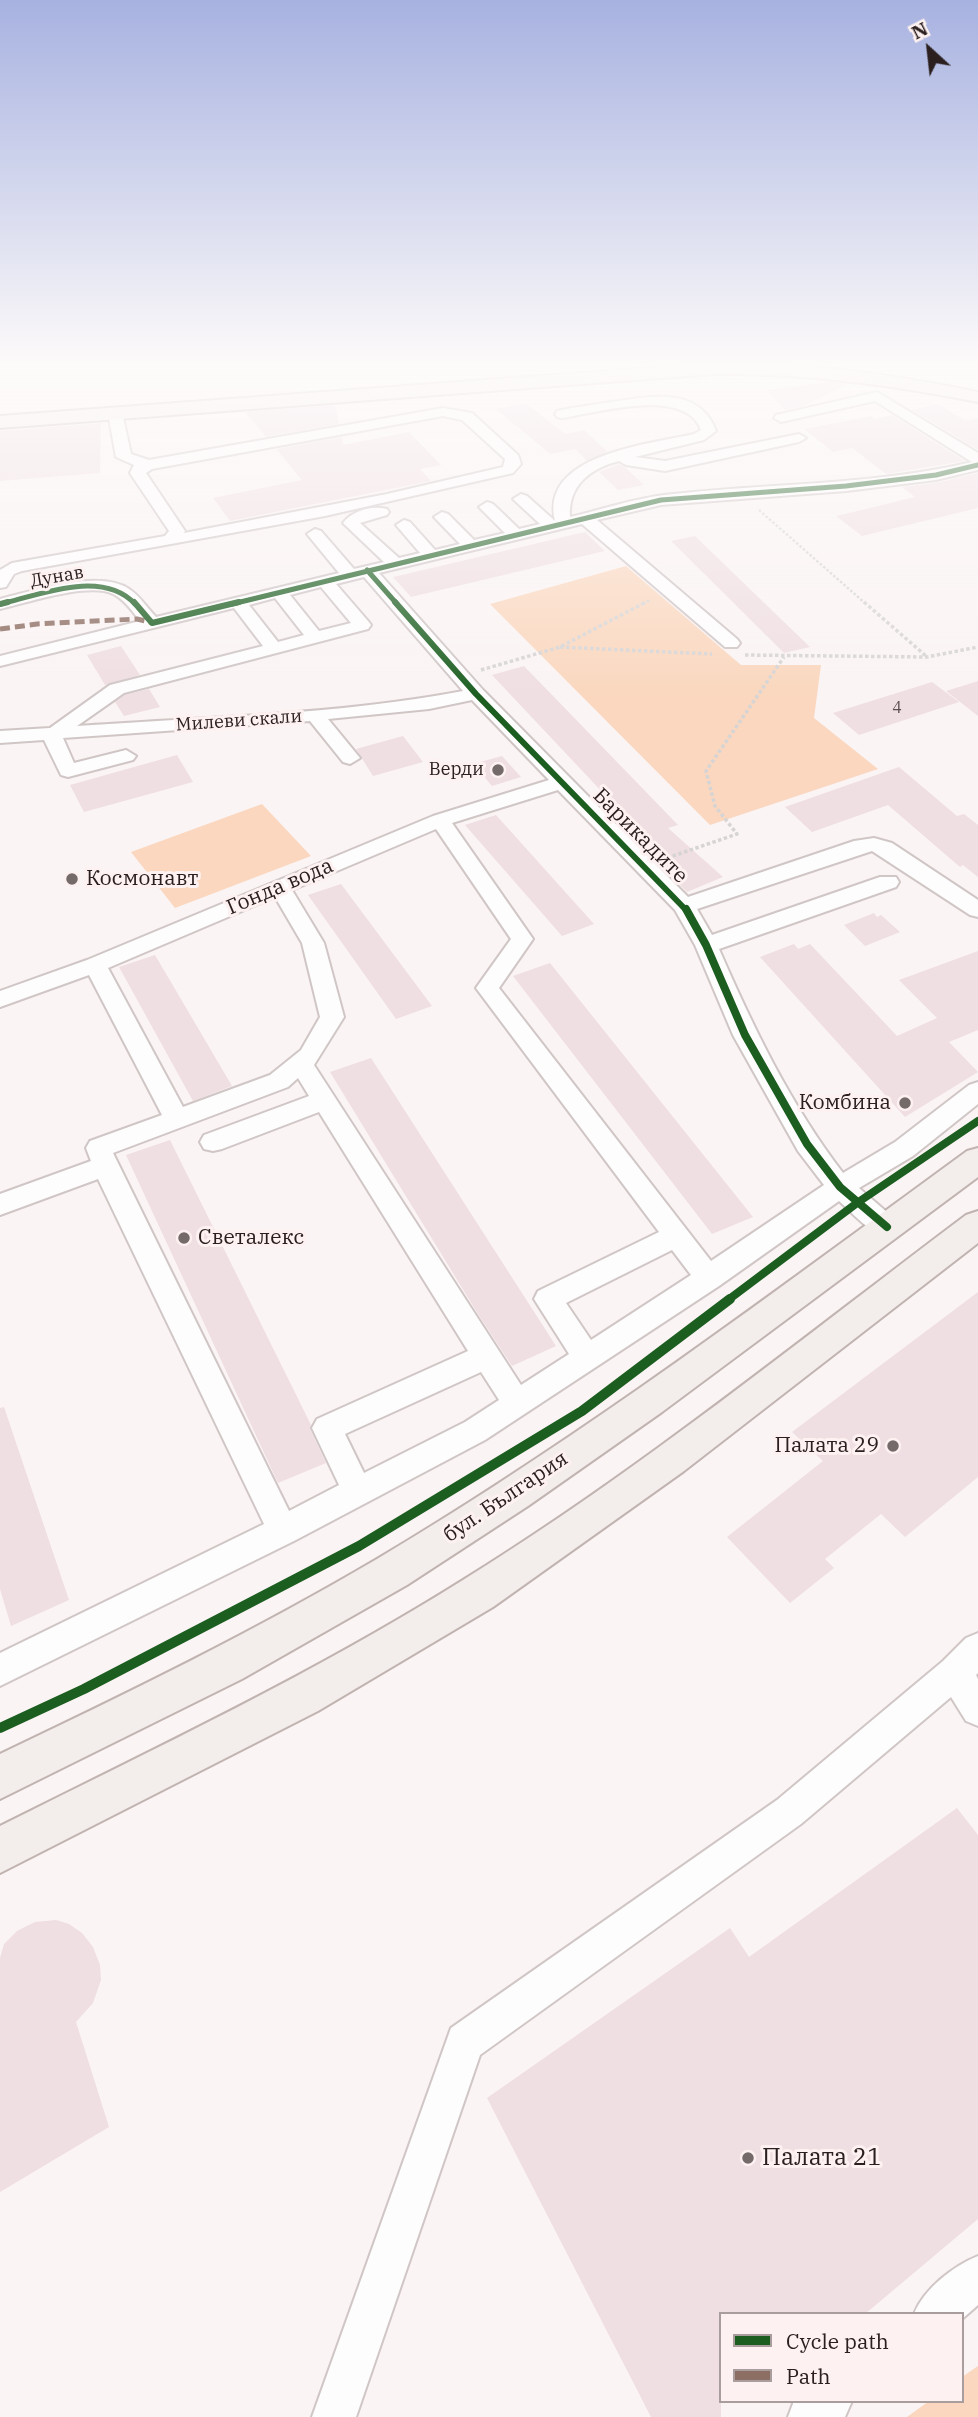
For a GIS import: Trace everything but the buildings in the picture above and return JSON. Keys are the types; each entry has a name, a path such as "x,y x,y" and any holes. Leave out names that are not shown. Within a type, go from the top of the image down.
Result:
{"main road":[{"name":"бул. България","path":"0,1777 124,1717 311,1618 446,1538 708,1360 978,1160"},
{"path":"0,1850 355,1668 478,1594 608,1507 978,1224"}],"street":[{"path":"138,473 177,531 172,538"},
{"path":"0,583 8,571 18,567 172,538 198,536 497,473"},
{"path":"558,525 561,508 575,477 581,473"},
{"path":"0,661 661,500 916,478 941,473"},
{"path":"521,499 558,525"},
{"path":"395,563 351,523 351,520 413,505"},
{"path":"486,508 516,535"},
{"path":"442,517 471,546"},
{"path":"585,519 731,643"},
{"path":"404,525 431,555"},
{"name":"Барикадите","path":"315,534 359,573 684,906 706,945 745,1035 807,1144 840,1187 887,1227"},
{"path":"126,756 68,771 52,735 117,689 362,625 325,581"},
{"name":"Дунав","path":"0,604 88,586 120,589 152,623"},
{"path":"279,592 315,637"},
{"path":"239,603 273,647"},
{"name":"Милеви скали","path":"0,737 315,715 429,703 476,694"},
{"path":"315,715 350,758"},
{"name":"Гонда вода","path":"0,999 94,965 440,820 562,782"},
{"path":"440,820 522,939 487,988 709,1278"},
{"path":"684,906 861,846 874,844 885,848 978,911"},
{"path":"706,945 888,883"},
{"path":"280,888 313,943 332,1017 309,1056 279,1081 99,1149 283,1531"},
{"path":"94,965 177,1119"},
{"path":"301,1063 517,1404"},
{"path":"0,1670 283,1531 475,1431 709,1278 840,1187 904,1149 978,1091"},
{"path":"212,1142 324,1100"},
{"path":"0,1205 105,1166"},
{"path":"587,1358 548,1299 677,1236"},
{"path":"358,1492 327,1427 487,1356"},
{"path":"334,2417 465,2042 789,1812 967,1661 978,1709"},
{"path":"937,2312 978,2277"},
{"path":"810,2417 828,2403"}],"path":[{"path":"741,494 927,657 978,648"},
{"path":"460,676 559,647 670,590"},
{"path":"645,866 737,834 719,815 707,788 705,771 785,656"}],"shaded area":[{"path":"626,566 741,665 821,665 814,718 878,769 710,825 490,604"},
{"path":"262,804 311,856 175,908 131,852"},
{"path":"978,2366 978,2417 907,2417 926,2403 964,2403 964,2376"}],"marked path":[{"path":"0,629 37,624 137,619 150,622"}],"cycle path":[{"path":"0,604 81,587 112,587 126,594 152,623 661,500 846,486 945,473"},
{"path":"367,570 476,694 684,906 706,945 745,1035 807,1144 840,1187 887,1227"},
{"path":"0,1728 84,1689 359,1546 582,1411 857,1203 978,1121"}],"place":[{"name":"Верди","path":"498,770"},
{"name":"Космонавт","path":"72,879"},
{"name":"Комбина","path":"905,1103"},
{"name":"Светалекс","path":"184,1238"},
{"name":"Палата 29","path":"893,1446"},
{"name":"Палата 21","path":"748,2158"}]}
